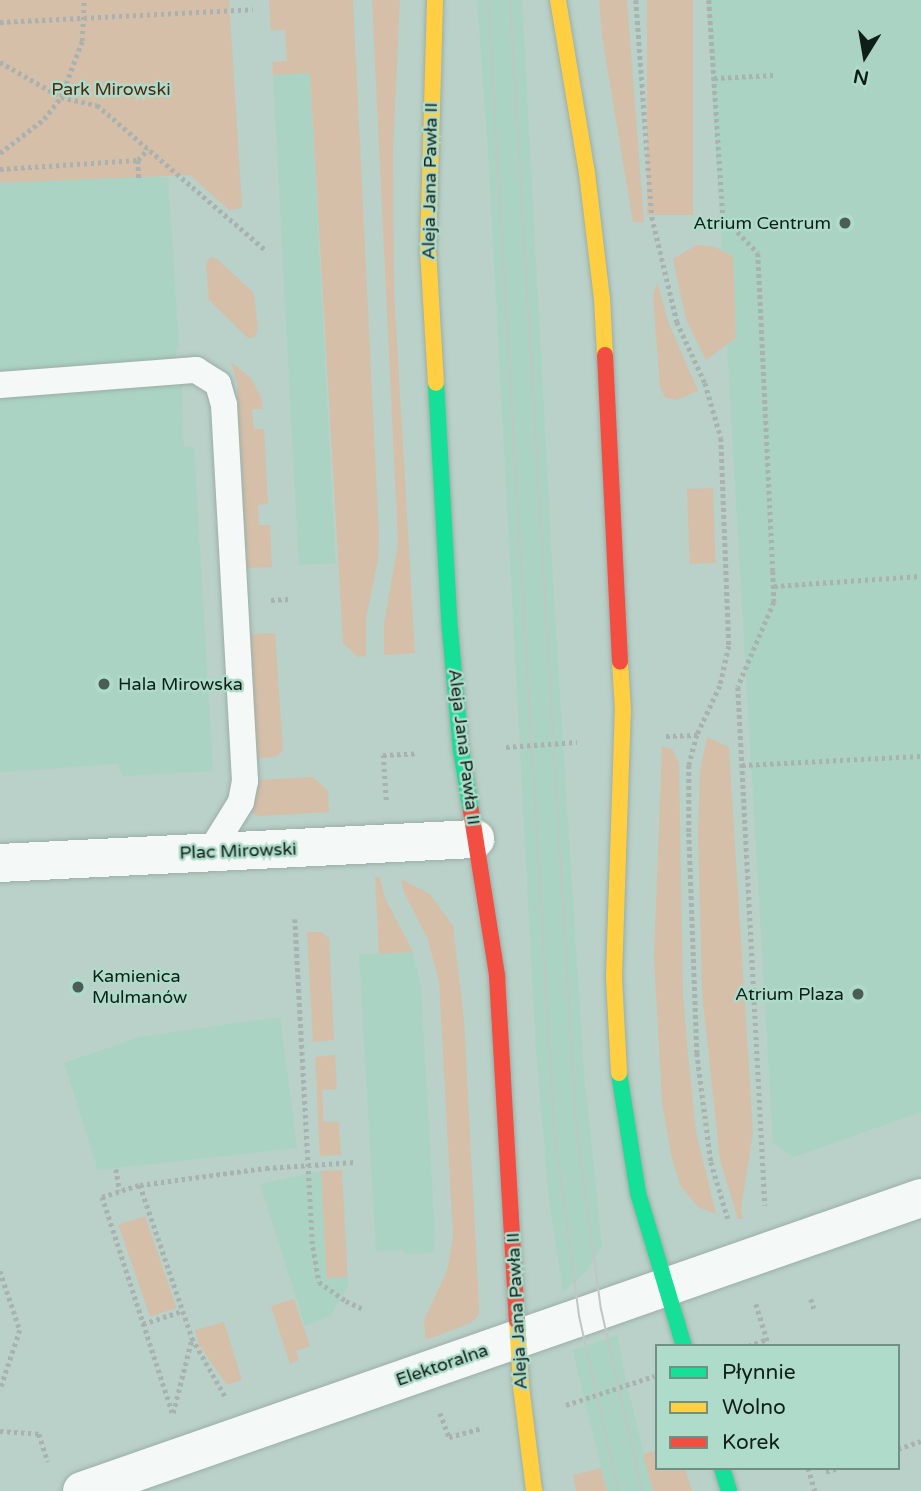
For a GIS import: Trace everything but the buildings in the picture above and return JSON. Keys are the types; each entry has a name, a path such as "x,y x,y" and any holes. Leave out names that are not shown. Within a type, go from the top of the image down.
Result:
{"main road":[{"name":"Aleja Jana Pawła II","path":"435,0 429,261 455,694 500,1018 523,1417 534,1491"},
{"path":"558,0 592,210 604,325 623,710 614,975 619,1076 638,1193 683,1344"},
{"path":"723,1470 729,1491"}],"street":[{"name":"Plac Mirowski","path":"0,863 475,839"},
{"name":"Elektoralna","path":"82,1491 921,1198"}],"lane":[{"path":"0,385 196,370 218,384 225,418 245,781 241,802 210,852"}],"path":[{"path":"0,153 44,119 61,97 82,41 84,0"},
{"path":"636,0 652,217 677,322 705,383 721,438 729,646 720,685 697,735 690,765 689,833 697,1053 709,1152 729,1220"},
{"path":"709,0 723,217 758,253 774,586 774,602 738,687 765,1208"},
{"path":"0,22 253,9"},
{"path":"0,62 61,97 97,105 267,251"},
{"path":"713,78 773,75"},
{"path":"0,169 138,160 148,149"},
{"path":"138,160 139,178"},
{"path":"774,586 921,576"},
{"path":"658,737 697,735"},
{"path":"520,746 564,743"},
{"path":"386,793 383,755 415,754"},
{"path":"742,765 921,756"},
{"path":"295,919 313,1247 319,1282 363,1309"},
{"path":"192,1338 173,1404 173,1419 103,1197 140,1185 309,1164 355,1162"},
{"path":"116,1169 120,1191"},
{"path":"140,1185 192,1338 227,1400"},
{"path":"0,1271 20,1330 0,1391"},
{"path":"754,1297 768,1344"},
{"path":"811,1299 814,1309"},
{"path":"143,1324 183,1311"},
{"path":"753,1344 767,1339"},
{"path":"560,1407 655,1376"},
{"path":"437,1406 449,1437 473,1431"},
{"path":"0,1431 38,1434 48,1462"},
{"path":"900,1448 921,1441"},
{"path":"809,1470 815,1491"},
{"path":"826,1472 832,1470"}],"shaded area":[{"path":"477,0 522,0 555,617 584,1073 602,1245 587,1271 563,1292 549,1201 536,1049 488,149"},
{"path":"707,0 921,0 921,1112 794,1157 773,1143 727,345 736,338 733,256 722,251"},
{"path":"310,73 336,563 299,565 273,75"},
{"path":"104,177 168,177 179,347 176,348 177,386 182,386 184,447 194,448 213,771 122,776 118,764 0,772 0,183"},
{"path":"413,952 421,987 435,1236 433,1253 405,1254 404,1250 376,1251 359,954"},
{"path":"280,1017 297,1148 98,1170 64,1063 140,1037"},
{"path":"321,1171 327,1277 348,1277 348,1286 331,1315 305,1326 260,1184"},
{"path":"617,1335 653,1491 607,1491 578,1373 573,1350"}],"green space":[{"name":"Park Mirowski","path":"0,0 229,0 242,208 229,210 190,175 0,183"},
{"path":"269,0 353,0 379,536 378,560 366,618 366,656 358,657 343,643 310,73 273,75 272,62 287,61 285,30 271,30"},
{"path":"372,0 400,0 393,152 394,290 415,653 384,655 384,624 398,543"},
{"path":"599,0 627,0 644,222 633,222 602,36"},
{"path":"647,0 693,0 693,215 647,215"},
{"path":"696,245 715,247 733,256 736,338 706,360 686,319 673,259"},
{"path":"210,257 217,259 254,293 258,330 254,337 248,338 209,300 206,264"},
{"path":"657,282 669,324 698,391 677,400 666,398 660,388 653,296"},
{"path":"231,362 252,379 262,400 263,409 252,409 254,429 264,429 268,504 258,505 259,525 270,525 272,567 247,568 237,382"},
{"path":"713,488 716,563 690,564 687,489"},
{"path":"275,633 283,750 276,757 257,758 249,635"},
{"path":"707,737 729,747 753,1133 741,1209 743,1219 738,1219 720,1160 702,993 698,835 700,772"},
{"path":"662,746 672,749 679,763 683,994 696,1132 716,1214 698,1207 680,1185 671,1154 662,1102 654,957"},
{"path":"313,777 328,791 329,812 258,816 252,813 259,780"},
{"path":"375,877 379,877 386,900 413,952 379,954"},
{"path":"401,879 430,894 453,926 464,1020 479,1314 471,1323 426,1340 424,1320 447,1271 453,1237 439,981 427,937 405,895"},
{"path":"307,932 321,932 329,938 334,1040 313,1042"},
{"path":"335,1055 337,1089 322,1090 324,1122 339,1122 341,1155 320,1156 315,1057"},
{"path":"342,1170 348,1277 327,1278 321,1171"},
{"path":"145,1216 177,1308 150,1317 119,1225"},
{"path":"294,1299 310,1346 296,1351 299,1360 290,1364 271,1306"},
{"path":"224,1322 242,1380 227,1385 199,1345 195,1330"},
{"path":"655,1451 655,1470 686,1470 692,1491 653,1491 643,1454"},
{"path":"601,1468 607,1491 576,1491 573,1475"}],"tram line":[{"path":"488,0 554,1128 579,1316 618,1491"},
{"path":"510,0 576,1125 601,1309 642,1491"}],"traffic: fast":[{"path":"436,383 450,630 461,750 471,811"},
{"path":"619,1073 638,1193 683,1344"},
{"path":"723,1470 729,1491"}],"traffic: slow":[{"path":"435,0 428,249 436,383"},
{"path":"558,0 587,173 602,298 605,355"},
{"path":"619,1073 614,976 623,711 620,662"},
{"path":"517,1320 521,1386 534,1491"}],"traffic: jam":[{"path":"605,355 620,662"},
{"path":"471,811 497,976 517,1320"}],"place":[{"name":"Atrium Centrum","path":"845,223"},
{"name":"Hala Mirowska","path":"104,684"},
{"name":"Kamienica Mulmanów","path":"78,987"},
{"name":"Atrium Plaza","path":"858,994"}]}
